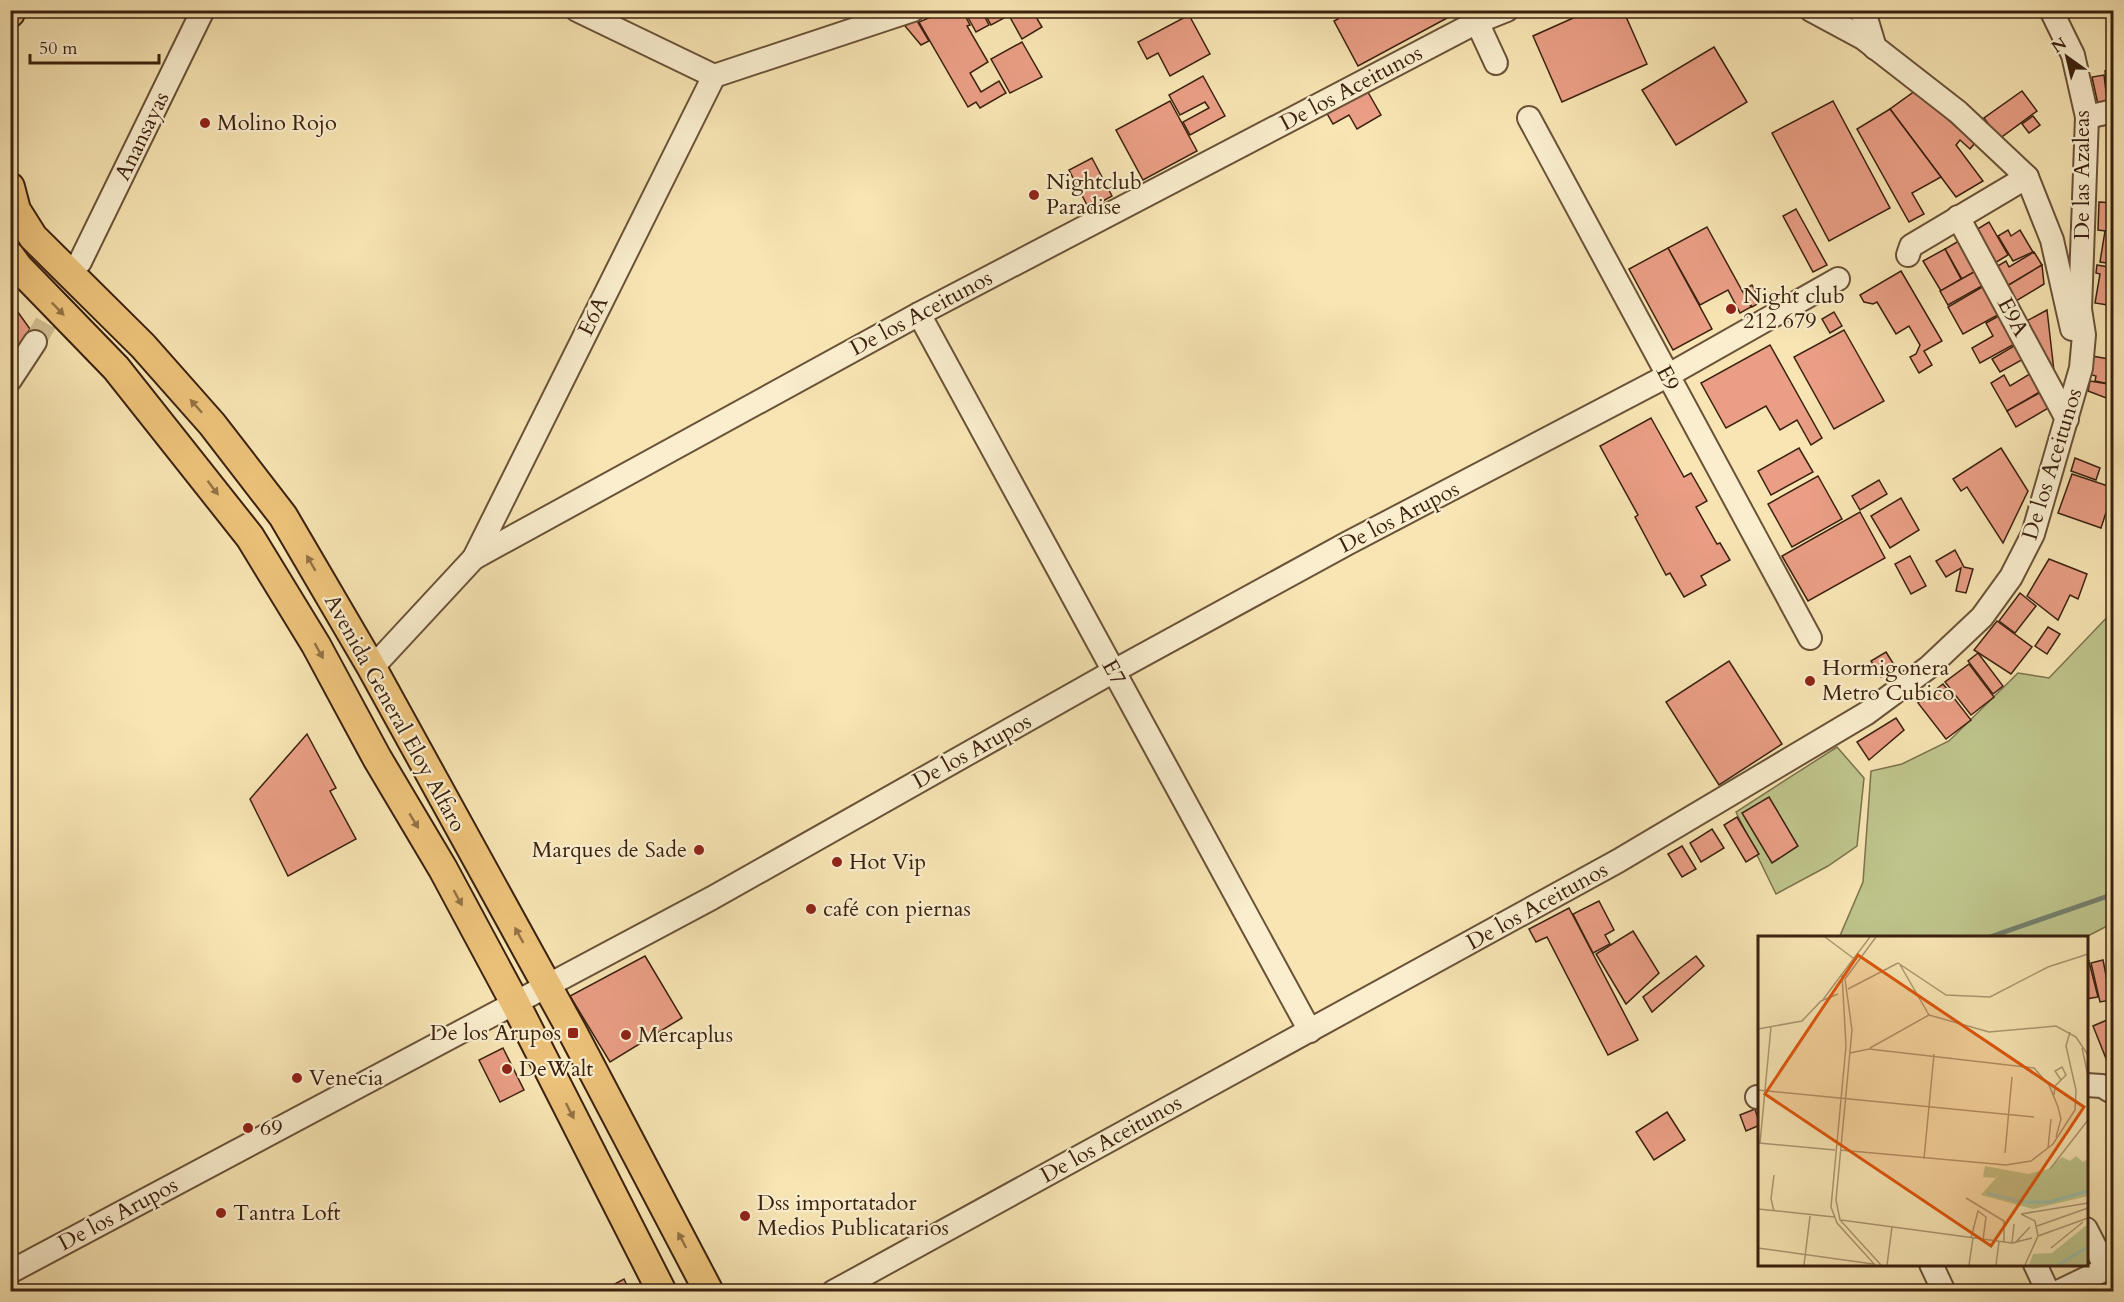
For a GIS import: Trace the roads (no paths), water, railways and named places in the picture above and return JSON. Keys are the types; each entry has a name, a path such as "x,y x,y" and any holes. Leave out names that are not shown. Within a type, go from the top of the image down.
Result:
{"main road":[{"name":"Avenida General Eloy Alfaro","path":"10,187 16,210 33,237 143,346 212,424 283,516 372,668 547,986 709,1292"},
{"name":"Avenida General Eloy Alfaro","path":"10,256 116,368 250,537 316,645 515,1003 662,1292"}],"street":[{"name":"Anansayas","path":"80,262 203,10"},
{"path":"577,10 714,76 913,10"},
{"name":"De los Aceitunos","path":"372,668 474,558 919,314 1477,22 1507,10"},
{"name":"De los Aceitunos","path":"1811,10 1875,48 1958,112 2027,177 2052,240 2081,368"},
{"path":"1859,10 1866,18 1875,48"},
{"name":"De las Azaleas","path":"2051,10 2073,55 2087,117 2080,309"},
{"path":"1477,22 1496,63"},
{"name":"E6A","path":"474,558 714,76"},
{"path":"2087,117 2114,111"},
{"name":"E9","path":"1529,118 1810,638"},
{"path":"1908,255 1911,246 2027,177"},
{"name":"E9A","path":"1958,217 2067,419"},
{"name":"De los Arupos","path":"10,1272 711,898 1113,671 1357,538 1667,376 1838,279"},
{"name":"De los Aceitunos","path":"833,1292 1618,861 1867,713 1929,668 1982,617 2011,577 2032,534 2081,368 2084,335 2080,309"},
{"name":"E7","path":"919,314 1310,1031"},
{"path":"10,380 34,342"},
{"path":"2088,1085 2102,1086 2114,1093"},
{"path":"2058,1292 2110,1267 2088,1232"},
{"path":"1932,1266 1944,1292"},
{"path":"2036,1266 2048,1292"}],"waterway":[{"path":"1993,936 2114,894"}],"tunnel":[{"path":"35,342 79,263"}],"place":[{"name":"Molino Rojo","path":"205,123"},
{"name":"Nightclub Paradise","path":"1034,195"},
{"name":"Night club 212 679","path":"1731,309"},
{"name":"Hormigonera Metro Cubico","path":"1810,681"},
{"name":"Marques de Sade","path":"699,850"},
{"name":"Hot Vip","path":"837,862"},
{"name":"café con piernas","path":"811,909"},
{"name":"De los Arupos","path":"573,1033"},
{"name":"Mercaplus","path":"626,1035"},
{"name":"DeWalt","path":"507,1069"},
{"name":"Venecia","path":"297,1078"},
{"name":"69","path":"248,1128"},
{"name":"Tantra Loft","path":"221,1213"},
{"name":"Dss importatador Medios Publicatarios","path":"745,1216"}]}
